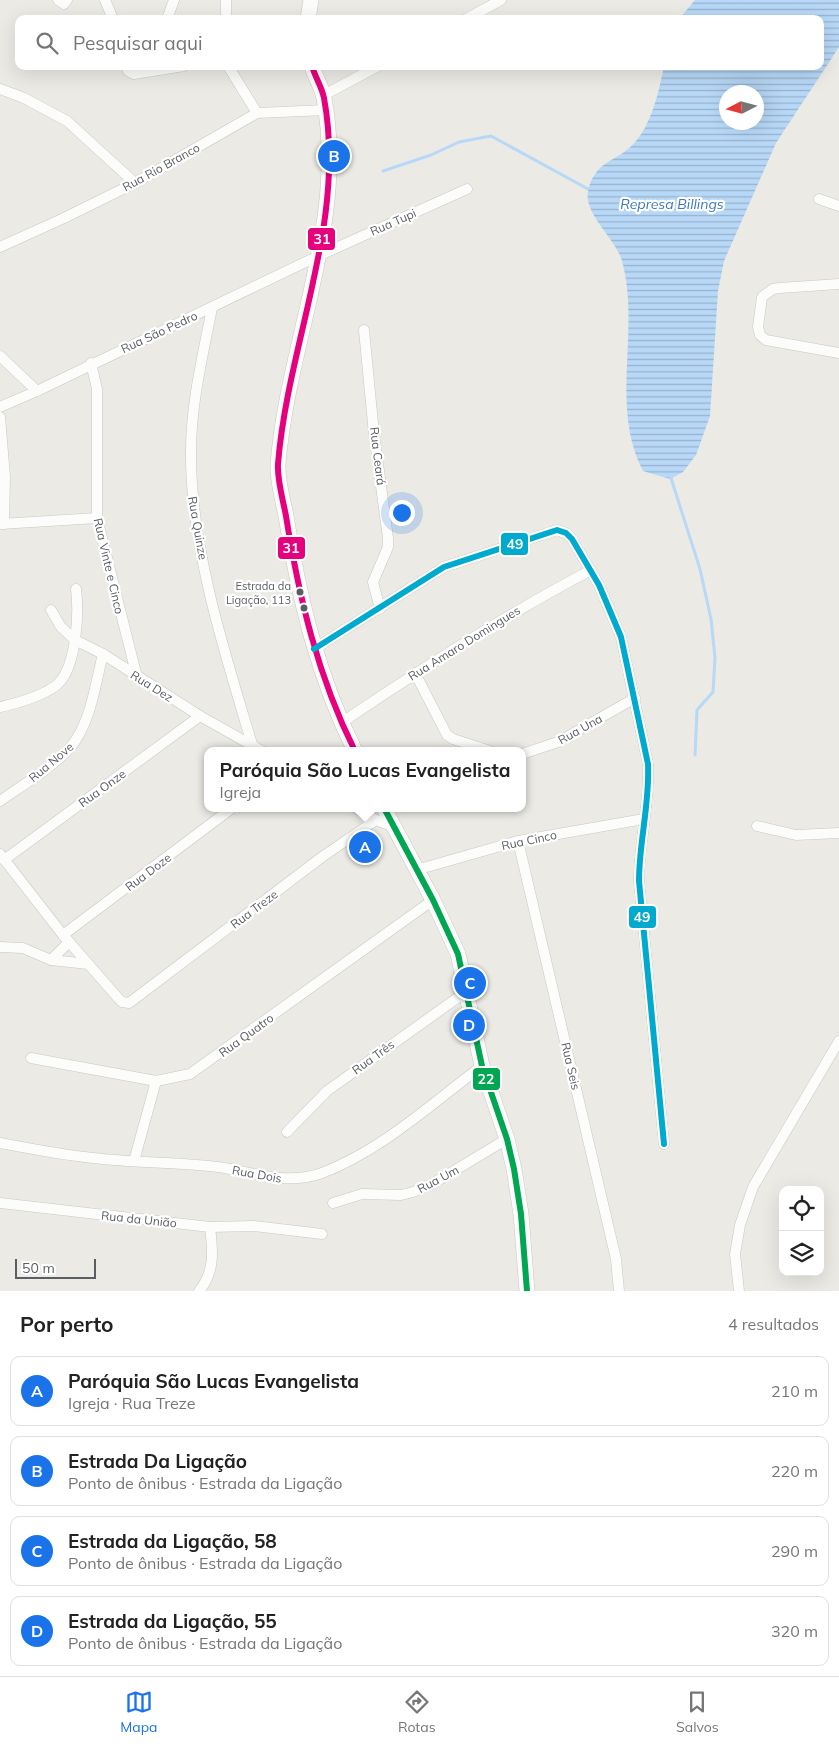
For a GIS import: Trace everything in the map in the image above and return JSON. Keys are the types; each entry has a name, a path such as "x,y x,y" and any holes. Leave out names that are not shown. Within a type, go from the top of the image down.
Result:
{"street":[{"path":"58,0 64,4 67,0"},
{"path":"105,0 111,15"},
{"path":"168,15 174,0"},
{"path":"226,0 226,15"},
{"path":"309,15 311,0"},
{"path":"473,15 501,0"},
{"path":"128,70 134,74 151,70"},
{"path":"230,70 256,113"},
{"path":"313,70 325,102 329,182 318,256 289,394 278,466 290,540 314,649 341,723 353,747"},
{"path":"325,102 372,70"},
{"path":"0,89 24,98 67,121 134,183"},
{"name":"Rua Rio Branco","path":"0,248 134,183 256,113 325,102"},
{"name":"Rua Tupi","path":"318,256 467,189"},
{"path":"819,199 839,206"},
{"name":"Rua São Pedro","path":"0,406 37,391 91,363 212,308 318,256"},
{"path":"839,284 779,288 768,292 760,302 758,332 766,340 839,353"},
{"name":"Rua Quinze","path":"212,308 194,404 191,486 198,536 224,651 252,744"},
{"name":"Rua Ceará","path":"364,330 374,434 388,538 388,547 374,582 380,609"},
{"path":"0,356 37,391"},
{"name":"Rua Vinte e Cinco","path":"91,363 96,389 97,518 137,676"},
{"path":"0,417 5,477 2,524 97,518"},
{"path":"314,649 444,568 557,530 566,532 572,538 603,593 621,638 648,764 649,783 639,855 639,881 664,1144"},
{"name":"Rua Amaro Domingues","path":"341,723 414,673 511,614 591,570"},
{"path":"0,707 39,694 60,681 65,674 75,640 78,611 76,589"},
{"name":"Rua Dez","path":"51,610 61,627 75,640 103,654 200,716 256,747"},
{"name":"Rua Nove","path":"0,801 64,754 76,741 82,729 103,654"},
{"path":"414,673 446,735 478,747"},
{"name":"Rua Una","path":"526,753 558,742 635,698"},
{"name":"Rua Onze","path":"2,857 200,716"},
{"name":"Rua Doze","path":"52,960 66,939 227,812"},
{"path":"380,814 392,826 433,900 458,954 482,1066 507,1139 519,1197 527,1291"},
{"name":"Rua Treze","path":"88,964 118,998 125,1003 133,1002 380,814"},
{"name":"Rua Cinco","path":"416,870 518,841 644,819"},
{"path":"757,826 796,835 839,832"},
{"name":"Rua Seis","path":"518,841 616,1259 620,1291"},
{"path":"2,857 88,964"},
{"name":"Rua Quatro","path":"31,1058 156,1081 179,1078 201,1068 433,900"},
{"path":"0,947 23,948 52,960 88,964"},
{"name":"Rua Três","path":"287,1132 327,1091 467,991"},
{"path":"738,1291 735,1254 740,1225 753,1187 839,1041"},
{"name":"Rua Dois","path":"0,1143 86,1157 218,1168 281,1179 301,1179 321,1173 368,1150 482,1066"},
{"path":"134,1161 156,1081"},
{"name":"Rua Um","path":"333,1203 362,1194 401,1195 413,1192 432,1184 507,1139"},
{"name":"Rua da União","path":"0,1203 210,1227 254,1226 322,1234"},
{"path":"199,1291 207,1281 211,1269 213,1255 210,1227"}],"water":[{"name":"Represa Billings","path":"695,0 839,0 839,47 824,70 824,15 682,15"},
{"name":"Represa Billings","path":"663,70 824,70 776,143 724,261 718,291 710,416 696,455 683,472 670,479 643,471 633,446 626,394 629,314 627,287 622,261 613,243 594,215 588,196 589,187 596,172 636,142 648,122"}],"waterway":[{"path":"383,171 431,155 459,142 491,136 588,189"},
{"path":"670,475 700,569 711,619 715,658 713,692 697,710 695,755"}],"transit line":[{"name":"31","path":"314,70 324,98 329,144 328,190 322,236 284,418 278,470 280,490 297,577 320,666 330,695 353,747"},
{"name":"49","path":"314,649 444,567 557,530 566,533 572,539 599,585 621,637 648,764 639,881 664,1144"},
{"name":"22","path":"386,812 433,900 458,954 482,1066 507,1139 514,1169 521,1214 527,1291"}],"place":[{"name":"Estrada Da Ligação","path":"334,156"},
{"name":"Estrada da Ligação, 113","path":"300,592"},
{"name":"Paróquia São Lucas Evangelista","path":"365,847"},
{"name":"Estrada da Ligação, 58","path":"470,983"},
{"name":"Estrada da Ligação, 55","path":"469,1025"}]}
